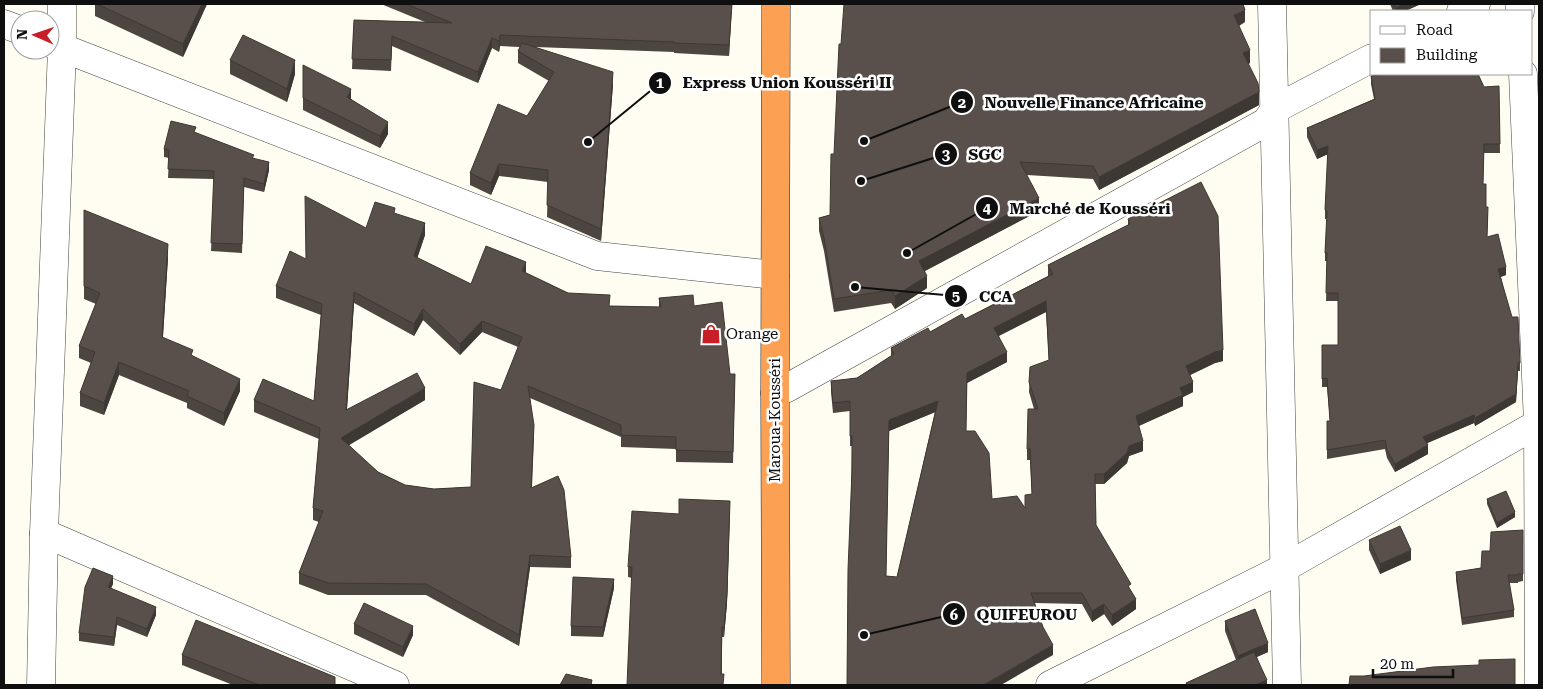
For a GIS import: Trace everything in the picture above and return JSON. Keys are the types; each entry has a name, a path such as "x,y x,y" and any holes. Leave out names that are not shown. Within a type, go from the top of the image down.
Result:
{"highway":[{"name":"Maroua-Kousséri","path":"776,4 776,685"}],"street":[{"path":"60,18 62,4"},
{"path":"1272,4 1287,685"},
{"path":"1463,10 1476,4"},
{"path":"60,48 597,256 775,275"},
{"path":"775,393 1266,122 1274,109 1370,59"},
{"path":"41,685 56,60"},
{"path":"1523,75 1539,423 1538,685"},
{"path":"1050,685 1284,568 1539,423"},
{"path":"44,533 396,685"}],"building":[{"path":"97,4 202,4 183,44"},
{"path":"406,4 732,4 729,45 500,35 499,41 492,38 478,72 392,36 391,60 352,59 354,20 452,23"},
{"path":"844,4 1243,4 1245,10 1234,15 1250,50 1243,53 1258,83 1259,92 1099,177 1093,166 1020,162 1039,198 919,261 927,276 895,296 891,290 834,299 819,218 830,215 831,154 834,154 839,44 841,44"},
{"path":"1394,4 1404,4 1396,8"},
{"path":"243,35 295,60 287,89 230,60"},
{"path":"522,43 613,72 601,229 547,205 548,170 499,164 491,183 470,173 498,104 527,116 554,72 518,51"},
{"path":"303,65 351,89 347,97 388,122 380,136 303,98"},
{"path":"1478,75 1484,87 1499,86 1500,144 1484,144 1483,184 1486,184 1486,207 1488,207 1487,237 1498,234 1506,267 1498,269 1512,317 1518,317 1520,363 1518,363 1516,394 1475,418 1474,415 1423,437 1428,445 1395,464 1387,450 1385,440 1327,450 1327,421 1330,421 1327,378 1322,379 1322,345 1338,345 1338,293 1326,293 1327,211 1325,210 1328,146 1317,150 1307,128 1375,99 1371,76"},
{"path":"171,121 196,127 194,132 254,155 252,158 269,162 264,184 244,178 242,244 211,243 214,171 168,169 169,150 164,149"},
{"path":"1201,182 1218,216 1223,350 1186,366 1193,382 1180,388 1183,395 1136,416 1143,441 1129,446 1127,453 1104,474 1095,474 1096,525 1131,584 1128,586 1136,599 1112,615 1104,604 1092,611 1082,593 1031,593 1043,627 1053,645 983,685 847,685 852,436 850,436 850,401 833,403 831,381 857,378 894,354 891,348 928,328 930,332 962,314 965,319 1053,274 1048,265 1130,224 1128,219","holes":["1046,301 1049,360 1030,367 1029,382 1038,409 1028,409 1027,449 1030,449 1032,494 1025,495 1025,508 1017,496 992,499 989,453 975,431 966,431 967,373 1007,352 994,328","938,401 897,577 886,576 889,420"]},
{"path":"305,196 366,228 375,202 395,208 394,213 425,223 414,256 471,284 486,246 526,262 522,271 568,293 610,295 609,306 661,307 659,298 693,295 694,306 722,302 730,374 735,374 733,452 676,450 676,437 621,435 621,425 528,386 534,425 531,488 558,476 564,490 571,557 530,555 519,635 426,584 328,583 299,573 323,511 313,508 320,428 254,400 263,379 314,401 322,304 276,286 290,251 306,259","holes":["354,292 414,324 423,309 460,344 482,321 522,337 501,390 474,382 471,487 434,489 405,485 378,472 341,438 425,388 417,373 346,410"]},
{"path":"84,210 168,244 162,337 193,350 191,355 240,379 224,413 187,396 189,391 119,362 104,403 80,393 95,352 79,346 100,293 84,286"},
{"path":"1506,491 1515,512 1497,523 1487,499"},
{"path":"679,499 730,501 727,593 724,627 722,627 721,674 724,674 723,685 627,685 632,567 628,567 632,511 679,514"},
{"path":"1400,526 1411,550 1380,564 1369,540"},
{"path":"1523,530 1523,574 1508,575 1514,610 1462,618 1456,572 1481,568 1482,551 1490,551 1491,532"},
{"path":"93,568 113,576 108,587 156,607 147,629 117,617 114,637 79,633 85,587"},
{"path":"573,577 614,579 603,627 571,626"},
{"path":"364,603 413,626 403,647 354,624"},
{"path":"1255,609 1268,643 1238,656 1225,621"},
{"path":"196,620 335,677 335,685 259,685 182,655"},
{"path":"1254,652 1267,680 1255,685 1187,685 1186,683"},
{"path":"1515,659 1515,685 1349,685 1350,676 1364,676 1433,667 1479,665 1479,660"},
{"path":"566,674 592,680 591,685 560,685"}],"place":[{"name":"Nouvelle Finance Africaine","path":"864,141"},
{"name":"Express Union Kousséri II","path":"588,142"},
{"name":"SGC","path":"861,181"},
{"name":"Marché de Kousséri","path":"907,253"},
{"name":"CCA","path":"855,287"},
{"name":"Orange","path":"711,334"},
{"name":"QUIFEUROU","path":"864,635"}]}
